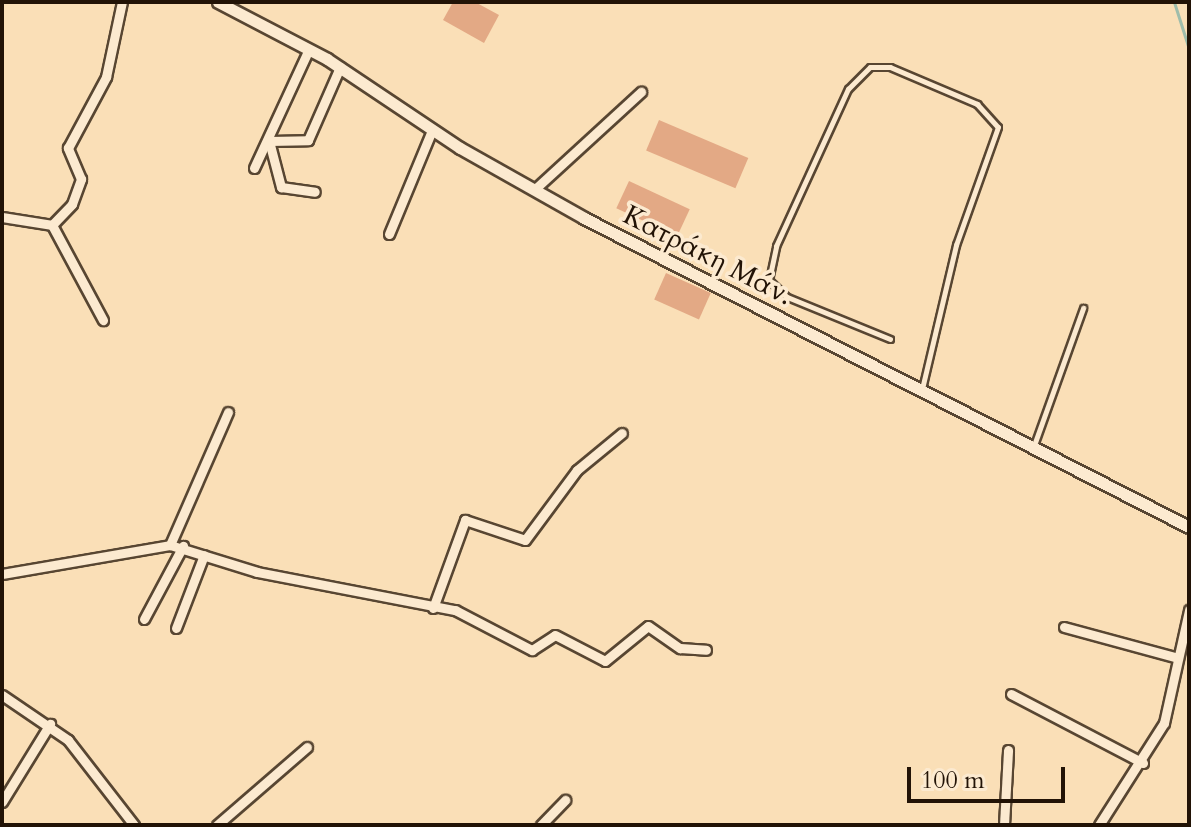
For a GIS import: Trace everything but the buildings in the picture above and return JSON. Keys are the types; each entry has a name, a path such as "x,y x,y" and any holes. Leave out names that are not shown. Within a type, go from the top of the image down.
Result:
{"street":[{"path":"52,225 72,204 81,179 68,148 106,77 122,2"},
{"name":"Κατράκη Μάν.","path":"218,2 340,67 432,130 535,189 920,394 1189,527"},
{"path":"254,168 309,49"},
{"path":"269,141 308,140 340,67"},
{"path":"535,189 641,92"},
{"path":"389,234 432,130"},
{"path":"269,141 281,187 315,192"},
{"path":"2,217 52,225"},
{"path":"52,225 103,320"},
{"path":"170,545 228,412"},
{"path":"433,608 465,520 525,540 577,470 622,433"},
{"path":"2,574 170,545 183,546 204,555 482,621 532,650 560,636 599,661 648,626 680,648 706,650"},
{"path":"144,619 183,546"},
{"path":"176,628 204,555"},
{"path":"1099,825 1143,763 1167,714 1189,610"},
{"path":"1064,627 1178,658"},
{"path":"1011,694 1143,763"},
{"path":"2,695 50,724 99,772 134,825"},
{"path":"2,802 50,724"},
{"path":"217,825 307,747"},
{"path":"1004,825 1008,750"},
{"path":"541,825 565,800"}],"lane":[{"path":"890,339 787,297 769,280 776,246 848,89 870,67 890,67 977,104 998,127 956,245 920,394"},
{"path":"1032,449 1083,308"}],"waterway":[{"path":"1174,2 1189,49"}]}
